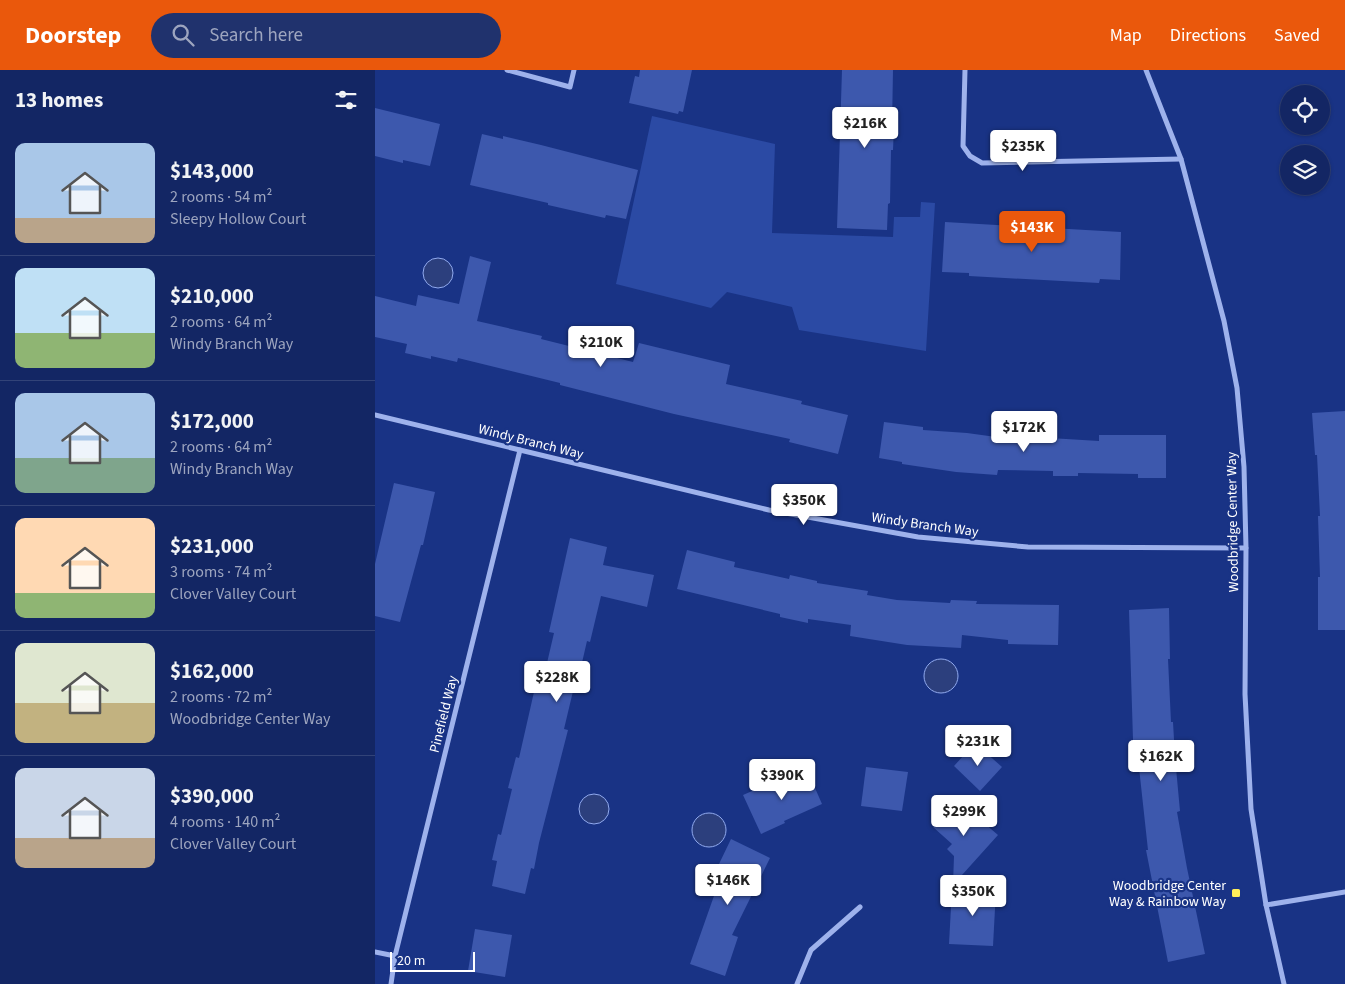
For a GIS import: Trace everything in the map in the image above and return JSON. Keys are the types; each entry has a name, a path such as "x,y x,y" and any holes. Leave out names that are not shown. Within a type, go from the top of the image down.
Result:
{"street":[{"path":"507,70 570,86 574,70"},
{"path":"965,70 963,146 971,156 982,163 1181,159"},
{"name":"Woodbridge Center Way","path":"1146,70 1181,159 1224,321 1237,388 1243,466 1246,548 1245,704 1251,809 1266,905 1284,984"},
{"name":"Windy Branch Way","path":"375,415 769,510 918,537 1028,547 1246,548"},
{"name":"Pinefield Way","path":"391,984 395,956 520,450"},
{"path":"1266,905 1345,892"},
{"path":"797,984 811,950 860,907"},
{"path":"375,952 395,956"}],"shaded area":[{"path":"652,116 775,144 772,233 893,237 894,217 920,217 921,202 935,203 926,351 799,330 792,307 727,292 711,308 616,284"},
{"path":"438,258 449,262 453,273 449,284 438,288 427,284 423,273 427,262"},
{"path":"941,659 953,664 958,676 953,688 941,693 929,688 924,676 929,664"},
{"path":"594,794 605,798 609,809 605,820 594,824 583,820 579,809 583,798"},
{"path":"709,813 721,818 726,830 721,842 709,847 697,842 692,830 697,818"}],"building":[{"path":"640,70 692,70 683,112 679,111 678,114 629,103 635,76 639,77"},
{"path":"842,70 893,70 892,126 894,126 887,230 837,228"},
{"path":"375,108 440,124 430,166 403,160 403,163 375,156"},
{"path":"482,134 503,139 503,136 638,170 626,219 606,215 605,218 470,185"},
{"path":"945,222 1121,232 1120,280 1100,279 1099,283 969,276 969,273 942,272"},
{"path":"470,256 491,262 477,321 542,336 541,339 633,362 639,343 730,365 726,384 802,401 801,404 848,415 838,454 789,442 790,439 674,414 458,358 457,362 405,353 407,344 375,337 375,296 416,306 418,295 459,304"},
{"path":"1345,411 1345,630 1318,630 1318,577 1320,577 1318,516 1320,516 1317,455 1315,455 1312,413"},
{"path":"884,422 923,427 923,430 967,433 1032,442 1033,437 1099,441 1099,435 1166,435 1166,478 1138,478 1138,474 1078,473 1078,476 1053,476 1053,471 998,470 997,475 956,472 902,464 902,462 879,458"},
{"path":"394,483 435,492 423,545 421,545 400,622 375,616 375,564"},
{"path":"570,538 607,547 603,565 654,575 647,607 601,596 590,642 587,641 581,667 579,666 564,729 568,730 534,869 531,868 525,894 492,886 497,861 492,860 498,834 501,835 512,789 508,788 516,757 519,758 534,692 540,693 554,633 549,632"},
{"path":"687,550 735,562 734,567 789,579 790,575 817,581 817,583 868,591 867,595 897,600 950,603 951,600 977,601 976,604 1059,605 1058,645 1008,644 1008,640 962,635 961,648 907,645 850,636 851,625 808,619 808,623 780,617 780,614 677,589"},
{"path":"1169,608 1170,659 1168,659 1171,722 1173,722 1180,811 1177,812 1205,954 1168,962 1146,850 1148,850 1136,740 1133,740 1129,610"},
{"path":"975,743 1002,767 980,791 954,766"},
{"path":"866,767 908,772 902,811 861,806"},
{"path":"808,772 822,804 784,821 785,823 761,834 743,795 793,775 794,778"},
{"path":"957,800 998,835 953,885 954,856 947,849 952,844 933,827"},
{"path":"731,839 770,858 732,935 738,937 725,976 690,964 715,893 707,889"},
{"path":"952,889 996,890 993,946 949,944"},
{"path":"475,929 512,935 505,977 468,971"}],"place":[{"name":"Woodbridge Center Way & Rainbow Way","path":"1236,893"}]}
